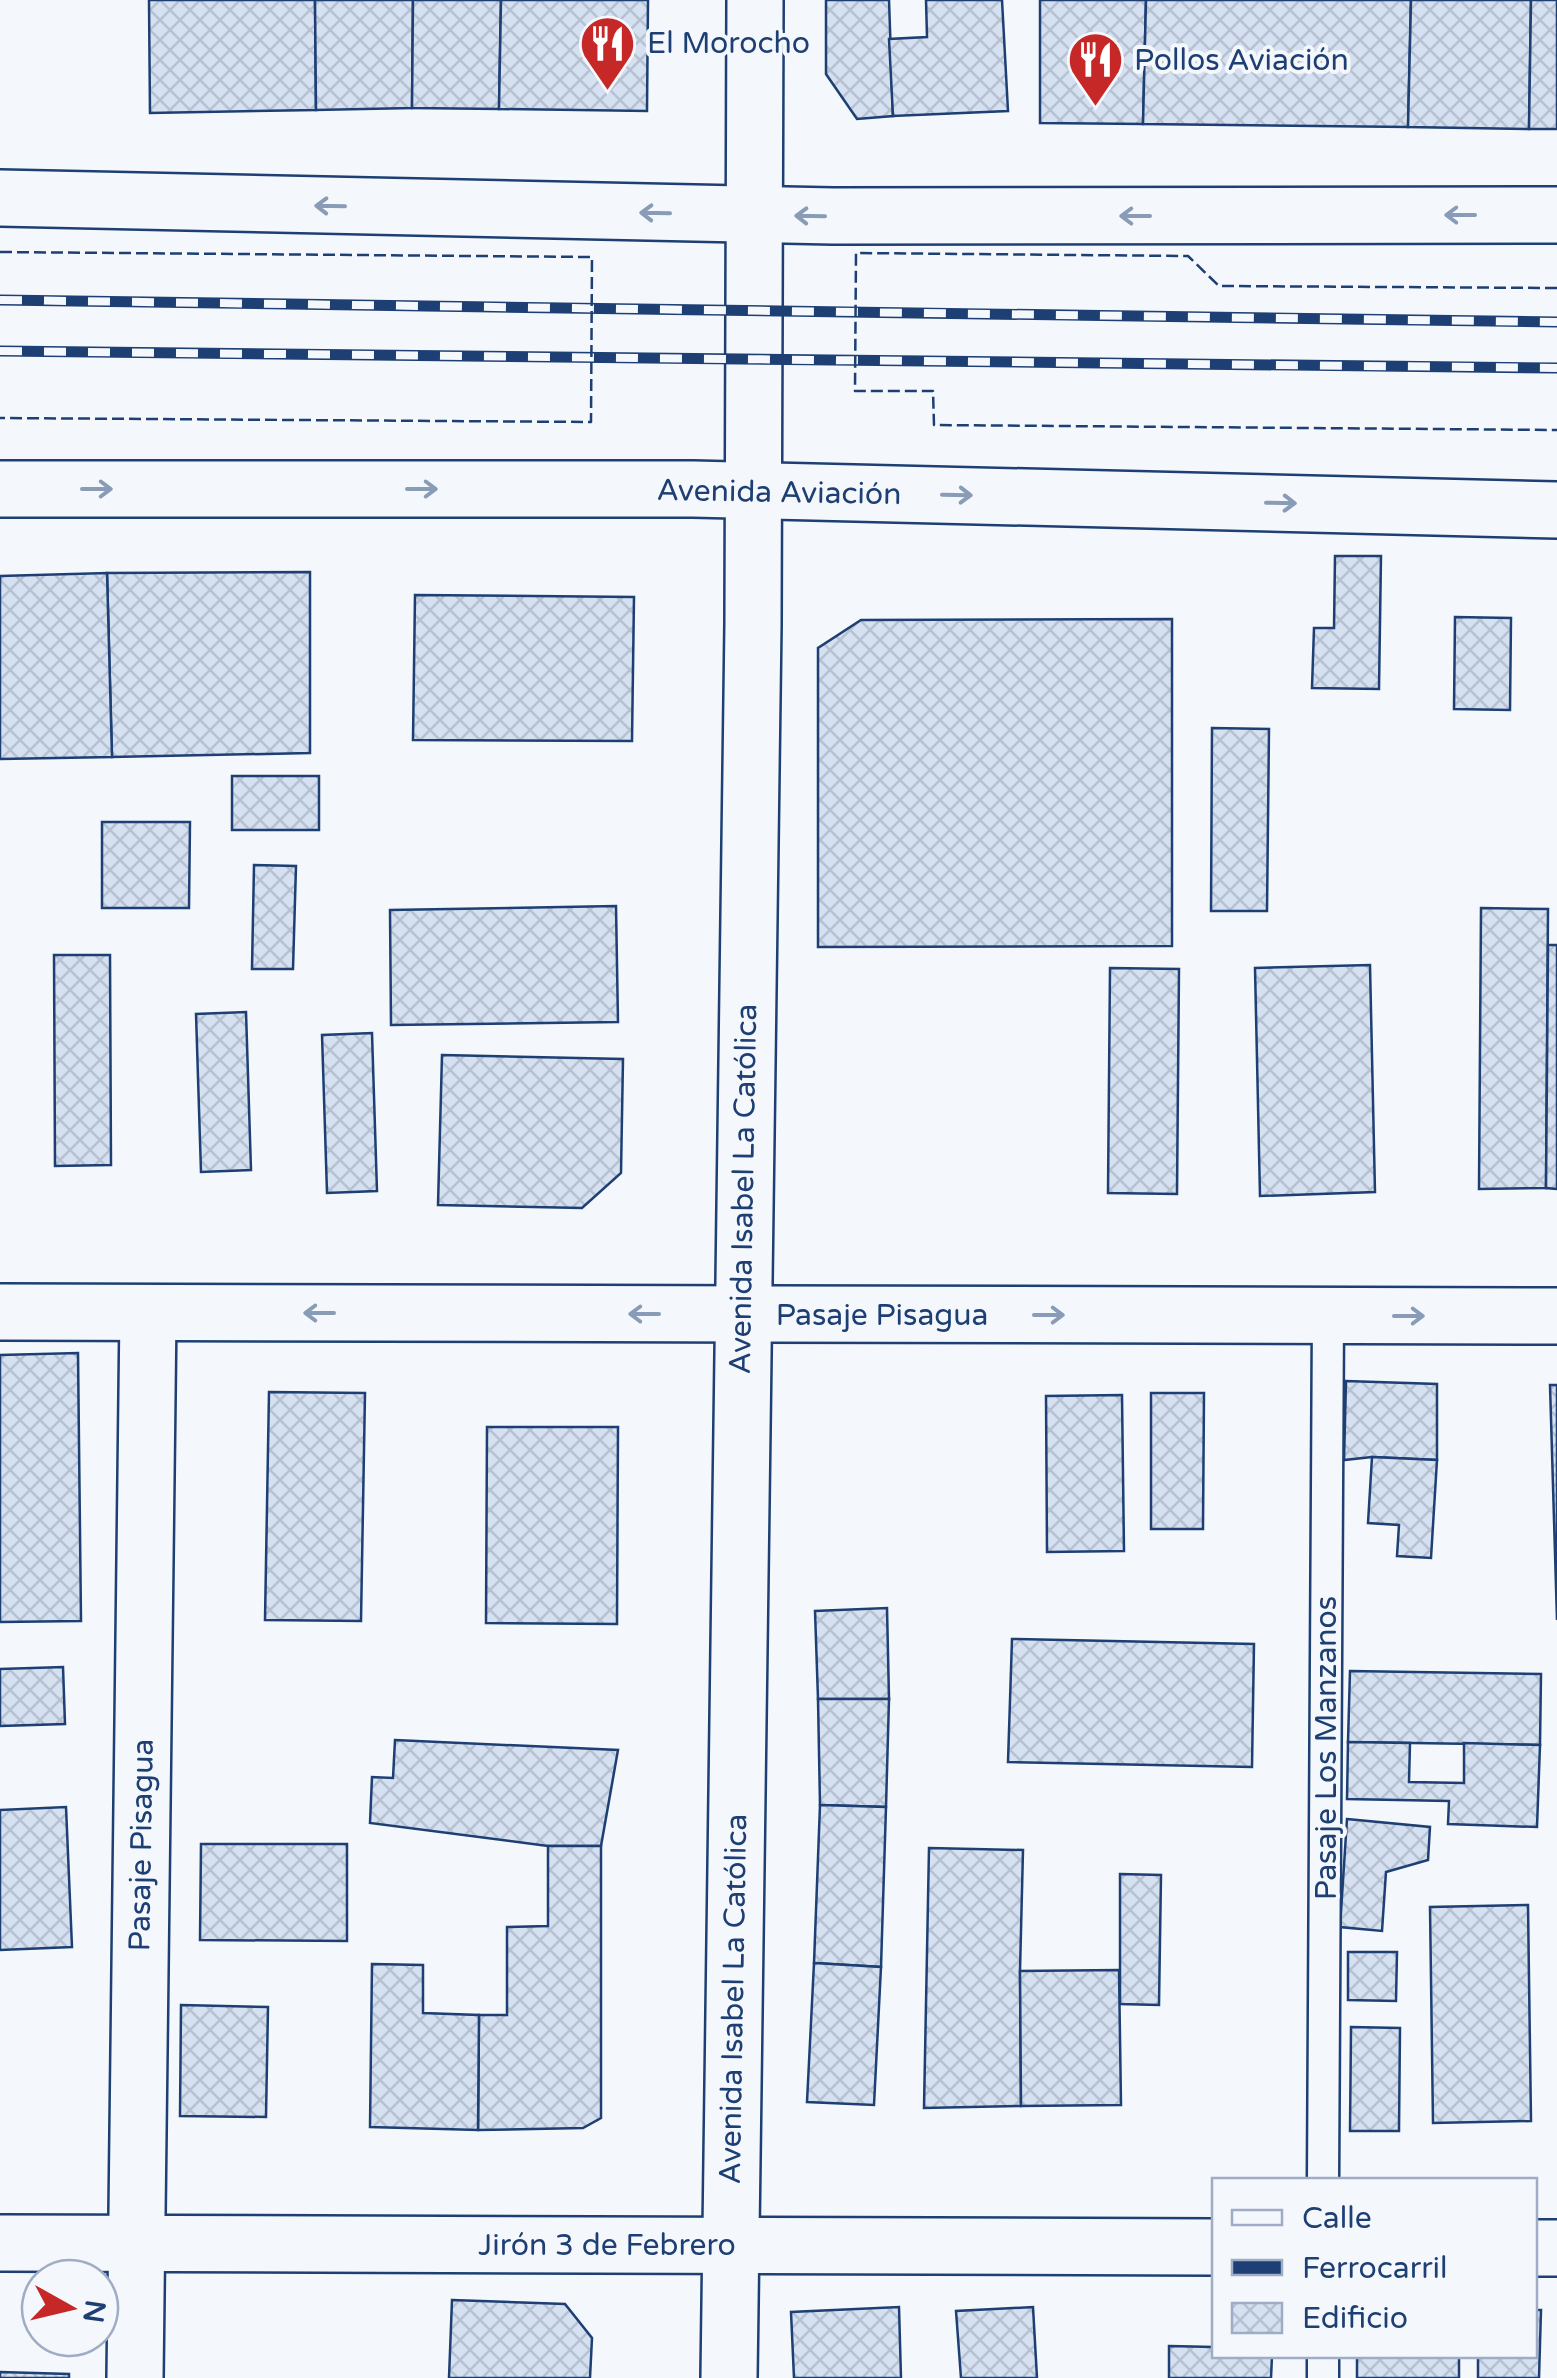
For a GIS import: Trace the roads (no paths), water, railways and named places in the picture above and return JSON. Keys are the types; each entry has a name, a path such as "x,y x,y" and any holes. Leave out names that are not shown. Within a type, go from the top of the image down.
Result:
{"street":[{"name":"Avenida Isabel La Católica","path":"729,2378 754,490 755,0"},
{"path":"0,198 752,215 1557,215"},
{"name":"Avenida Aviación","path":"0,490 754,490 1557,510"},
{"name":"Pasaje Pisagua","path":"0,1312 1557,1316"},
{"name":"Pasaje Pisagua","path":"135,2378 148,1312"},
{"name":"Jirón 3 de Febrero","path":"0,2243 1212,2247"}],"lane":[{"name":"Pasaje Los Manzanos","path":"1324,2178 1328,1316"}],"railway":[{"path":"0,300 1557,322"},
{"path":"0,351 1557,368"}],"place":[{"name":"El Morocho","path":"608,92"},
{"name":"Pollos Aviación","path":"1095,109"}]}
